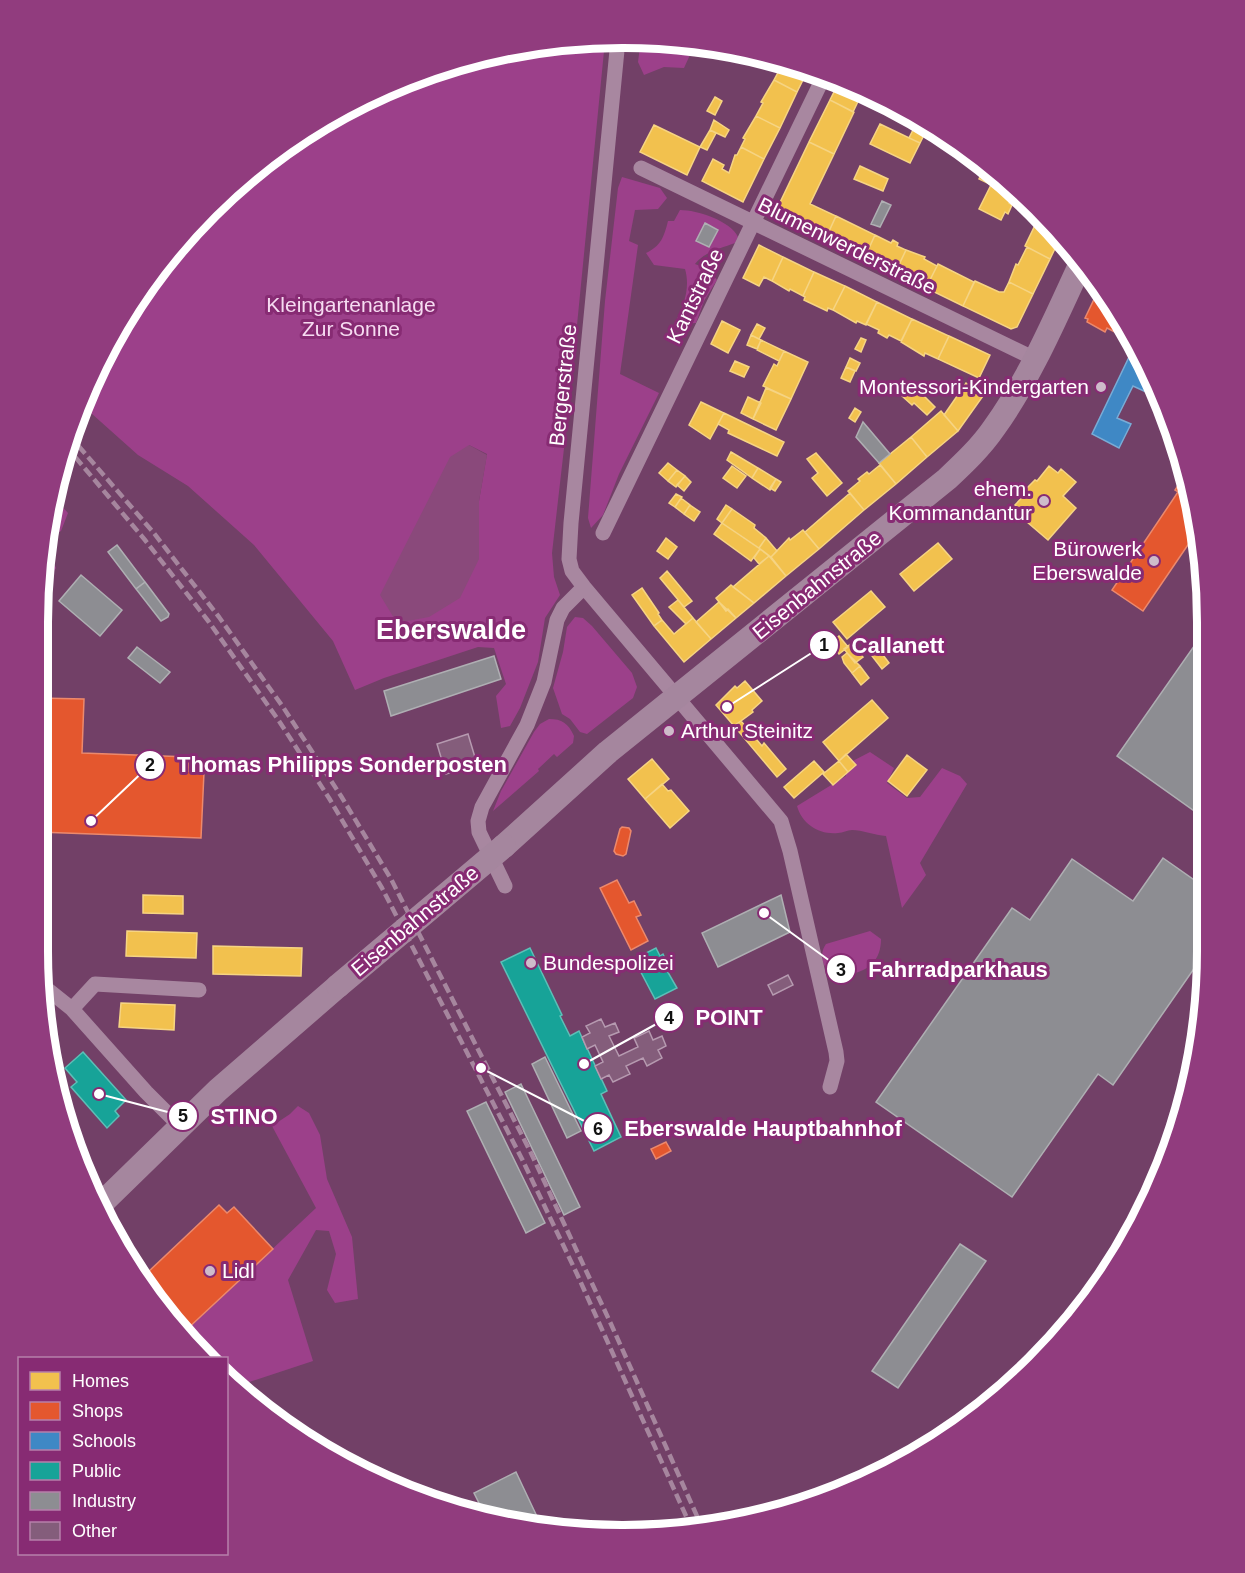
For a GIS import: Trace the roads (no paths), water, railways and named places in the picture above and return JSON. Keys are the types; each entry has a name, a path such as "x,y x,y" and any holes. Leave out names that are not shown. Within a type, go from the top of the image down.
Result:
{"main road":[{"name":"Eisenbahnstraße","path":"105,1200 252,1059 504,846 603,757 947,479 993,430 1015,397 1077,272"}],"street":[{"name":"Bergerstraße","path":"617,48 571,523 570,565 584,588 781,821 790,851 836,1053 837,1061 830,1087"},
{"name":"Kantstraße","path":"603,533 821,84"},
{"name":"Blumenwerderstraße","path":"641,168 1035,359"},
{"name":"Eisenbahnstraße","path":"505,886 479,832 478,821 482,807 527,725 544,682 557,620 563,608 584,588"},
{"path":"72,1009 95,984 199,990"},
{"path":"49,992 72,1009 146,1092 180,1126"}],"railway":[{"path":"76,444 153,532 219,617 283,707 391,879 531,1153 699,1520"},
{"path":"73,455 145,540 209,622 279,721 329,798 382,888 522,1159 577,1274 688,1521"}],"place":[{"name":"Montessori-Kindergarten","path":"1101,387"},
{"name":"ehem. Kommandantur","path":"1044,501"},
{"name":"Bürowerk Eberswalde","path":"1154,561"},
{"name":"Callanett","path":"727,707"},
{"name":"Arthur Steinitz","path":"669,731"},
{"name":"Thomas Philipps Sonderposten","path":"91,821"},
{"name":"Fahrradparkhaus","path":"764,913"},
{"name":"Bundespolizei","path":"531,963"},
{"name":"POINT","path":"584,1064"},
{"name":"Eberswalde Hauptbahnhof","path":"481,1068"},
{"name":"STINO","path":"99,1094"},
{"name":"Lidl","path":"210,1271"}],"district":[{"name":"Eberswalde","path":"451,630"}],"park label":[{"name":"Kleingartenanlage Zur Sonne","path":"351,317"}]}
